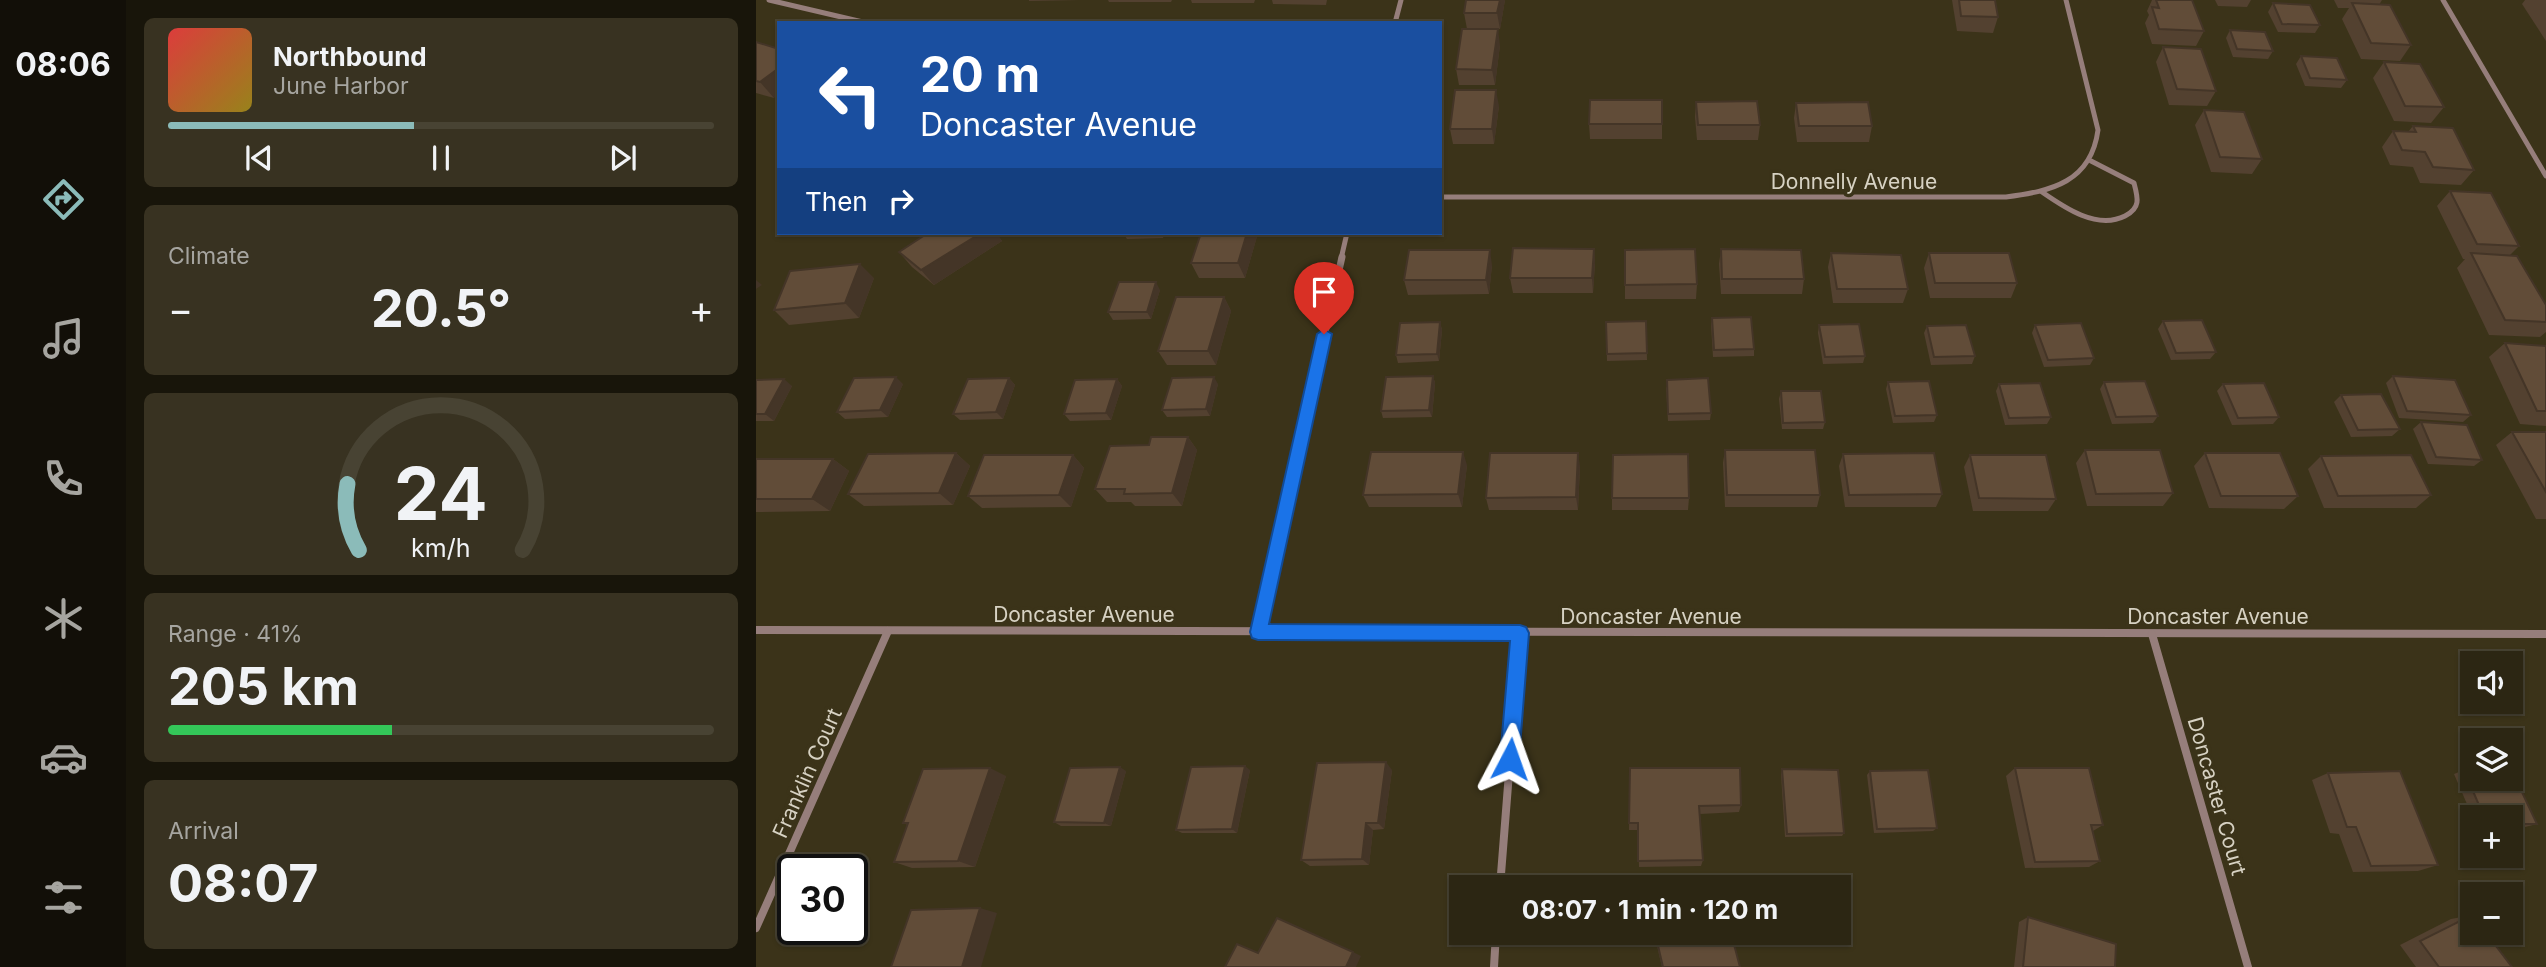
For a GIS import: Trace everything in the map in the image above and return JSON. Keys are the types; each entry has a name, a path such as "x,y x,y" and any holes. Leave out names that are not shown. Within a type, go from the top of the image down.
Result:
{"street":[{"path":"769,0 858,21"},
{"path":"1396,21 1401,0"},
{"path":"2042,192 2068,210 2093,219 2116,219 2136,210 2139,201 2134,183 2091,161 2098,142 2098,130 2066,0"},
{"path":"2443,0 2546,176"},
{"name":"Donnelly Avenue","path":"1442,197 2007,197 2042,192 2074,178 2091,161"},
{"path":"1258,632 1347,235"},
{"name":"Doncaster Avenue","path":"756,630 2546,634"},
{"name":"Franklin Court","path":"756,928 888,631"},
{"path":"1501,875 1520,633"},
{"name":"Doncaster Court","path":"2152,634 2248,967"},
{"path":"1494,967 1495,945"}],"building":[{"path":"1466,0 1500,0 1497,13 1464,13"},
{"path":"1959,0 1995,0 1998,17 1961,16"},
{"path":"2156,0 2192,0 2204,31 2159,29 2152,7 2159,8"},
{"path":"2273,3 2310,5 2320,25 2282,24"},
{"path":"2352,3 2390,5 2411,45 2371,43"},
{"path":"1462,29 1498,29 1492,70 1456,69"},
{"path":"2230,30 2265,32 2273,51 2237,49"},
{"path":"756,42 777,48 777,69 760,82 756,81"},
{"path":"2163,47 2201,49 2216,91 2177,89"},
{"path":"2301,56 2337,58 2347,80 2310,78"},
{"path":"2384,62 2420,64 2444,107 2405,106"},
{"path":"1455,90 1496,90 1492,129 1450,129"},
{"path":"1590,100 1662,100 1662,124 1589,124"},
{"path":"1757,101 1760,125 1698,125 1696,102"},
{"path":"1868,102 1872,126 1799,126 1796,103"},
{"path":"2204,110 2244,112 2262,159 2220,157"},
{"path":"2413,126 2453,128 2474,170 2433,167 2425,152 2402,150 2393,131 2416,132"},
{"path":"2450,191 2491,193 2519,246 2477,244"},
{"path":"925,235 978,235 921,270 899,252"},
{"path":"1200,235 1246,235 1238,263 1191,263"},
{"path":"1513,248 1594,249 1592,278 1510,278"},
{"path":"1695,249 1697,284 1625,285 1625,250"},
{"path":"1721,249 1801,250 1804,279 1722,279"},
{"path":"1409,250 1490,250 1486,280 1404,280"},
{"path":"1831,253 1901,255 1908,289 1837,289"},
{"path":"1929,253 2009,253 2017,283 1935,283"},
{"path":"2471,253 2517,256 2546,305 2546,322 2505,320"},
{"path":"860,264 845,303 774,310 790,271"},
{"path":"1119,282 1156,282 1147,312 1108,312"},
{"path":"1176,297 1224,297 1208,351 1158,351"},
{"path":"1751,317 1754,349 1714,350 1712,318"},
{"path":"2202,320 2216,352 2176,353 2163,321"},
{"path":"1646,321 1647,353 1607,354 1606,322"},
{"path":"1440,322 1437,354 1396,355 1400,323"},
{"path":"2081,323 2094,358 2048,360 2035,325"},
{"path":"1859,324 1865,356 1825,357 1819,325"},
{"path":"1966,325 1975,356 1934,357 1927,326"},
{"path":"2505,343 2546,346 2546,411 2537,411"},
{"path":"1433,376 1429,410 1381,411 1386,377"},
{"path":"2393,376 2455,380 2471,415 2407,411"},
{"path":"896,377 880,410 837,412 854,378"},
{"path":"1214,377 1206,409 1162,410 1172,378"},
{"path":"1009,378 996,412 953,414 968,379"},
{"path":"1708,378 1711,413 1668,414 1667,380"},
{"path":"784,379 765,414 756,414 756,380"},
{"path":"1117,379 1106,413 1064,414 1075,380"},
{"path":"1929,381 1937,415 1895,416 1888,382"},
{"path":"2145,381 2158,416 2116,417 2104,382"},
{"path":"2040,383 2051,417 2009,418 1999,384"},
{"path":"2264,383 2279,417 2238,418 2223,384"},
{"path":"1781,391 1821,391 1825,422 1783,423"},
{"path":"2381,394 2400,429 2358,430 2341,395"},
{"path":"2421,422 2467,425 2482,460 2436,457"},
{"path":"2512,432 2546,432 2546,492"},
{"path":"1151,437 1188,437 1172,493 1124,494 1125,489 1095,489 1110,446 1149,445"},
{"path":"1725,450 1815,450 1820,495 1727,495"},
{"path":"2085,450 2160,450 2173,493 2096,494"},
{"path":"1371,452 1463,452 1458,494 1363,495"},
{"path":"956,453 939,493 848,494 868,454"},
{"path":"1490,453 1578,453 1576,497 1486,498"},
{"path":"1934,453 1942,494 1849,495 1843,454"},
{"path":"2205,453 2280,453 2298,496 2221,496"},
{"path":"1688,454 1689,498 1612,498 1613,455"},
{"path":"984,455 1073,455 1059,495 968,496"},
{"path":"1970,455 2046,455 2056,499 1979,498"},
{"path":"2411,455 2431,495 2338,496 2321,456"},
{"path":"756,459 833,459 812,499 756,499"},
{"path":"1386,762 1378,823 1366,823 1362,859 1301,860 1317,763"},
{"path":"1245,766 1232,829 1176,830 1191,767"},
{"path":"1120,767 1104,823 1054,822 1070,768"},
{"path":"990,768 958,861 894,862 908,823 903,823 923,769"},
{"path":"1630,768 1740,768 1741,805 1699,806 1703,860 1638,861 1638,823 1629,823"},
{"path":"2015,768 2089,768 2103,825 2091,825 2100,861 2035,862"},
{"path":"1782,769 1838,770 1844,833 1787,834"},
{"path":"1928,770 1937,828 1877,829 1870,771"},
{"path":"2400,771 2438,865 2371,866 2356,827 2347,827 2328,773"},
{"path":"2473,791 2521,791 2537,824 2523,824 2523,805 2479,805"},
{"path":"980,908 962,967 891,967 911,910"},
{"path":"2028,917 2116,944 2115,967 2023,967"},
{"path":"1277,918 1353,952 1346,967 1225,967 1237,944 1258,953"},
{"path":"2460,921 2460,945 2495,945 2512,967 2439,967 2420,941"},
{"path":"1658,945 1734,945 1740,967 1663,967"}],"route":[{"path":"1324,334 1258,632 1520,633 1510,759"}]}
